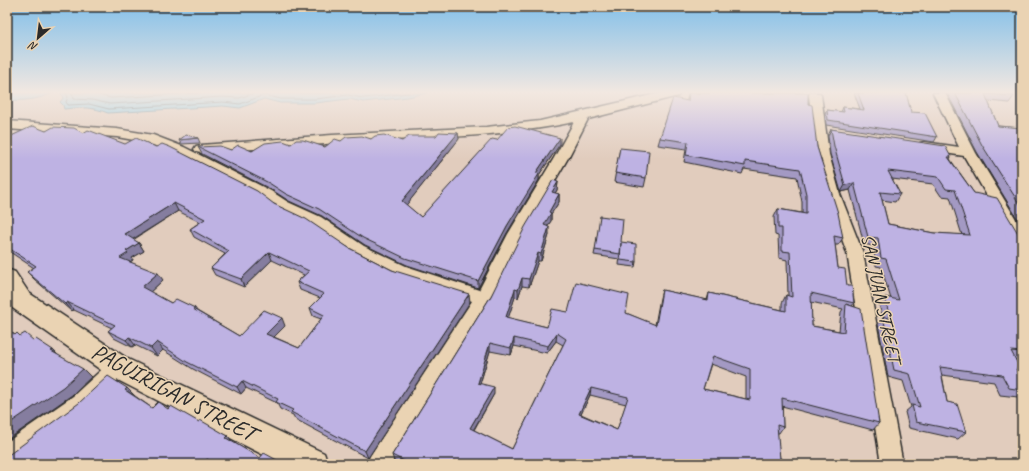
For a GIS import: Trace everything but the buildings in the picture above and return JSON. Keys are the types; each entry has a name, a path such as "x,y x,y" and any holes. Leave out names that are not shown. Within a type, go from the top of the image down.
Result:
{"main road":[{"name":"PAGUIRIGAN STREET","path":"7,278 20,300 118,367 313,464"}],"street":[{"path":"179,150 332,139 486,131 540,125 587,115"},
{"name":"SAN JUAN STREET","path":"821,115 826,130 822,154 833,194 856,260 892,464"},
{"path":"950,115 969,153 1022,242"},
{"path":"378,464 484,298 516,234 561,158 583,116"},
{"path":"7,125 131,134 148,138 179,150 266,194 283,206 315,221 374,259 400,271 484,298"},
{"path":"912,144 969,153"},
{"path":"7,455 80,402 118,367"}]}
